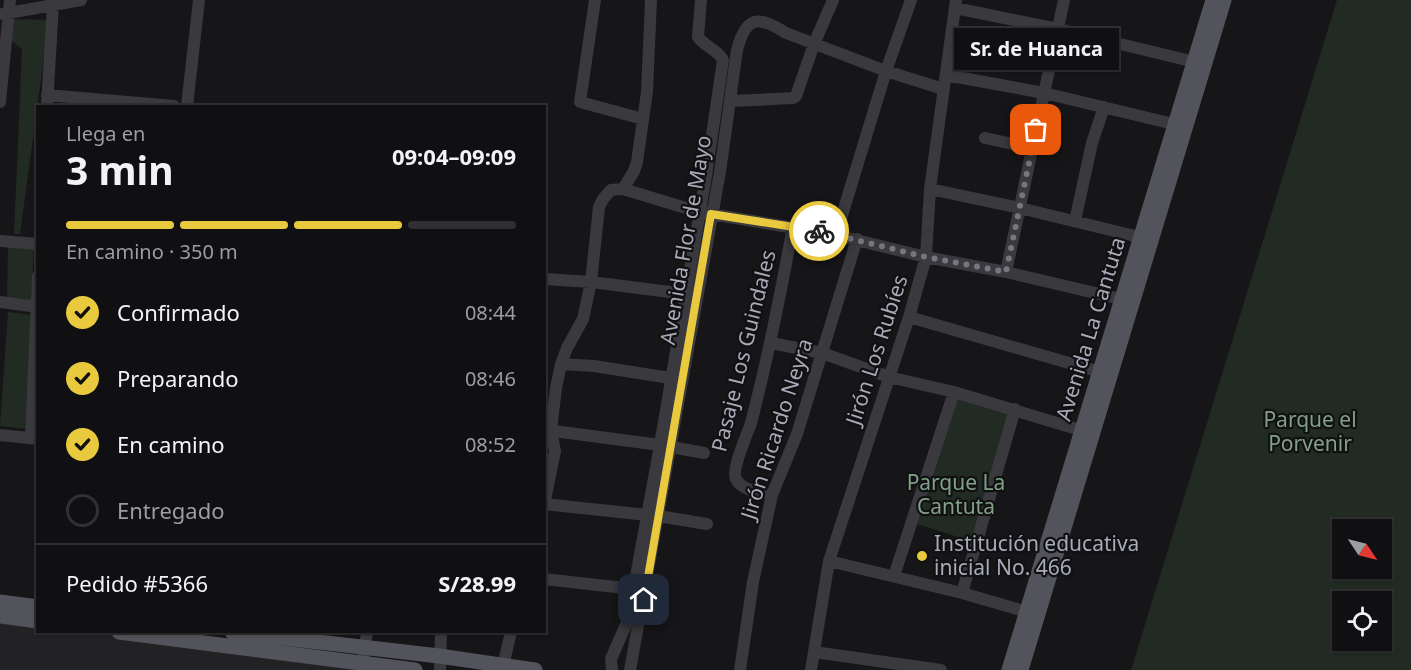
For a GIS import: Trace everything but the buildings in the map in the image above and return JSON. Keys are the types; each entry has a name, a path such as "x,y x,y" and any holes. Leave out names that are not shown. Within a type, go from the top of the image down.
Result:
{"main road":[{"name":"Avenida La Cantuta","path":"1200,63 1213,0"},
{"name":"Avenida La Cantuta","path":"1009,670 1032,614 1200,63 1224,0"},
{"path":"0,602 36,607"},
{"name":"Avenida La Cantuta","path":"1021,670 1032,614"},
{"path":"0,616 36,621"},
{"path":"137,633 263,639"},
{"path":"236,633 364,656 535,670"},
{"path":"364,656 415,670"}],"street":[{"path":"0,102 4,14 10,0"},
{"path":"4,14 81,0"},
{"path":"187,105 200,0"},
{"path":"595,0 580,102 643,119"},
{"path":"623,189 637,162 647,92 651,0"},
{"name":"Avenida Flor de Mayo","path":"630,670 652,515 705,213 706,176 723,60 720,54 698,37 701,0"},
{"path":"731,101 796,96 813,44 833,0"},
{"path":"836,235 886,71 911,0"},
{"path":"1006,272 1064,0"},
{"path":"956,4 1200,63"},
{"name":"Jirón Los Rubíes","path":"811,670 829,561 909,317 926,257 930,189 956,4"},
{"path":"53,5 47,101 149,105"},
{"name":"Avenida Flor de Mayo","path":"665,446 670,378 686,294 731,101 737,50 742,31 747,25 759,21 773,25 813,44 943,89"},
{"path":"946,75 1044,93 1181,125"},
{"path":"1075,221 1092,143 1104,108"},
{"path":"985,138 1032,148"},
{"path":"546,500 555,451 548,430 561,364 584,319 591,282 599,207 606,194 616,188 705,213 793,226 857,239 926,257 1006,272 1127,301"},
{"path":"930,189 1146,239"},
{"name":"Pasaje Los Guindales","path":"772,495 741,485 736,481 734,472 750,425 771,343 793,226"},
{"name":"Jirón Ricardo Neyra","path":"740,670 753,582 772,495 797,434 857,239"},
{"path":"0,241 36,244"},
{"path":"546,279 591,282 686,294"},
{"path":"0,302 36,307"},
{"path":"909,317 1106,373"},
{"path":"771,343 822,353 889,377 954,392 1087,431"},
{"path":"561,364 594,366 670,378"},
{"path":"0,435 34,438 36,365"},
{"path":"894,576 954,392"},
{"path":"962,592 1015,410"},
{"path":"548,430 704,453"},
{"path":"546,505 652,515 707,524"},
{"name":"Avenida Flor de Mayo","path":"612,670 611,659 628,620 633,589 652,515"},
{"path":"829,561 962,592 1032,614"},
{"path":"546,579 633,589"},
{"path":"364,656 367,633"},
{"path":"439,663 441,633"},
{"path":"503,666 511,633"},
{"path":"814,652 941,670"}],"shaded area":[{"path":"0,617 36,623 36,633 112,633 389,670 0,670"}],"green space":[{"name":"Parque el Porvenir","path":"1337,0 1411,0 1411,670 1131,670"},
{"path":"10,19 49,20 20,234 14,234 22,49 9,39"},
{"path":"8,247 34,248 31,300 7,298"},
{"path":"8,312 33,315 29,429 0,426"},
{"name":"Parque La Cantuta","path":"956,397 1010,412 971,541 917,524"}],"way so far":[{"path":"819,231 926,257 1006,272 1036,130"}],"place":[{"name":"Sr. de Huanca","path":"1036,130"},
{"name":"Institución educativa inicial No. 466","path":"922,556"}],"route":[{"path":"644,600 711,214 819,231"}]}
